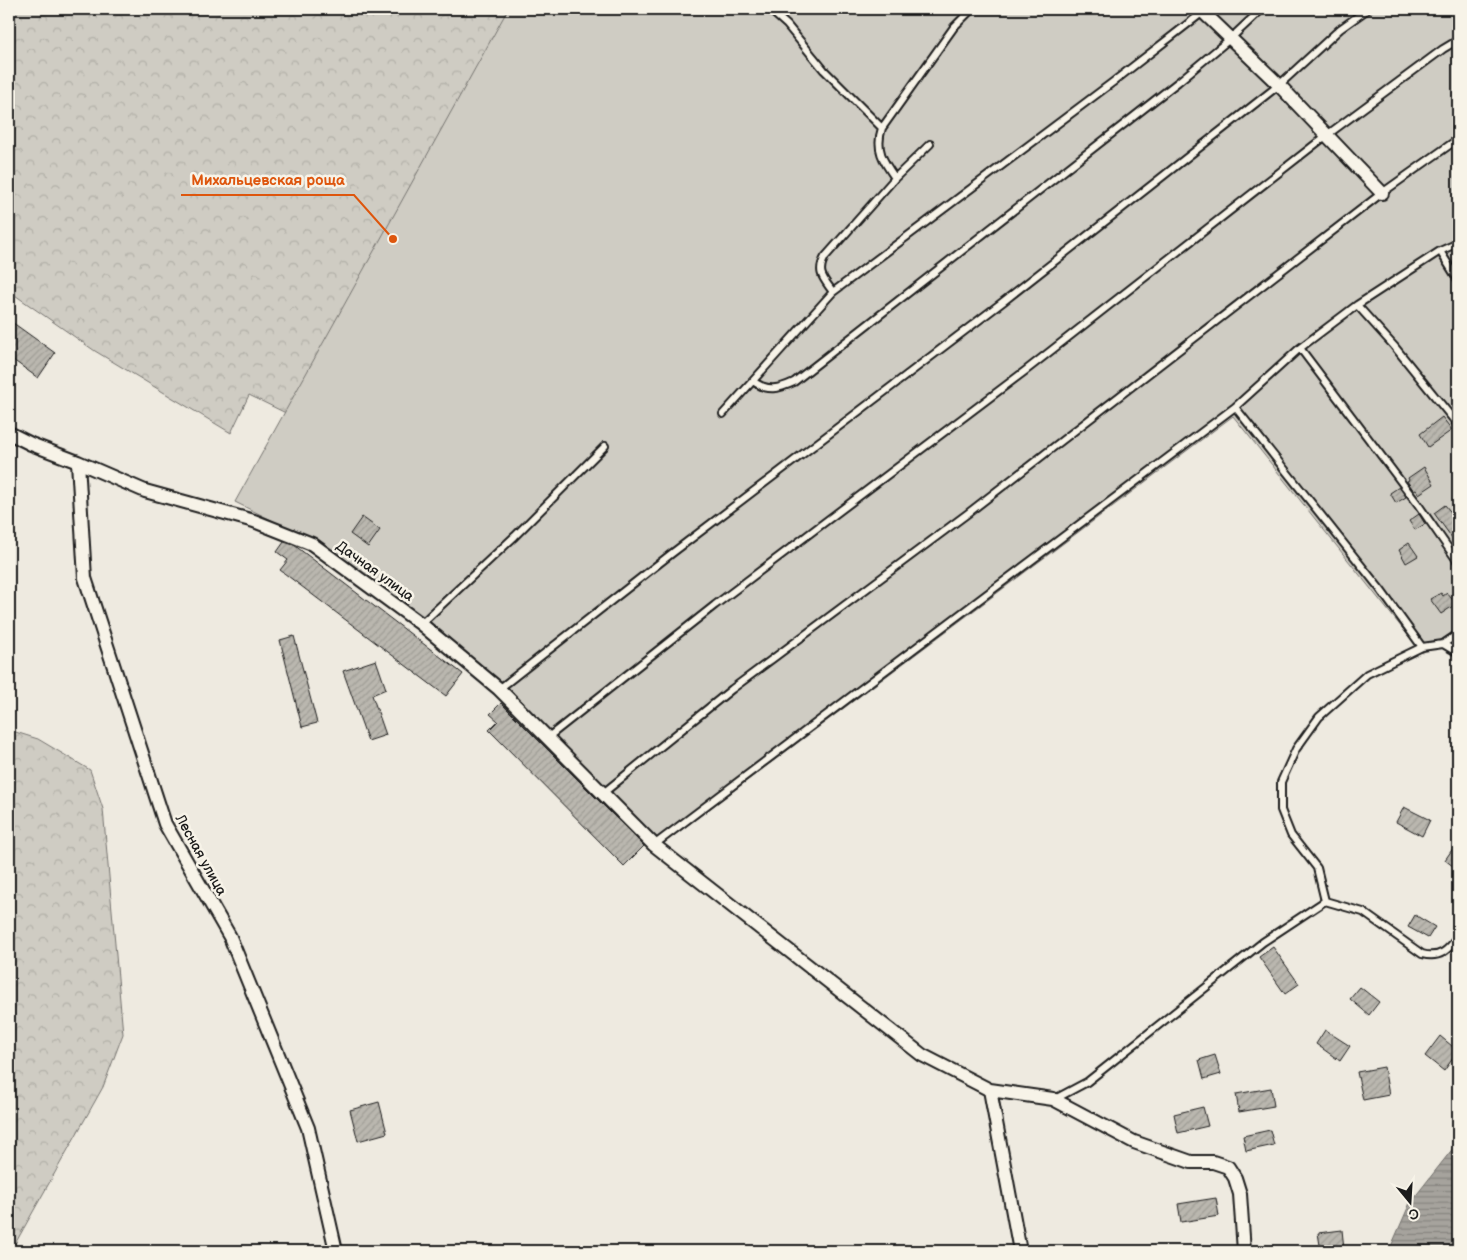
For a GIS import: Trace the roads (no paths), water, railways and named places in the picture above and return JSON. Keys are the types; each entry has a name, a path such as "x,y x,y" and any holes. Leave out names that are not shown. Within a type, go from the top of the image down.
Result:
{"street":[{"path":"1203,10 1279,85 1382,193"},
{"name":"Дачная улица","path":"9,434 145,491 254,521 312,544 421,624 499,689 654,845 922,1055 990,1090 1054,1099"},
{"name":"Лесная улица","path":"78,462 85,578 162,815 165,824 230,937 308,1128 336,1251"},
{"path":"990,1090 1020,1251"},
{"path":"1054,1099 1134,1142 1191,1162 1213,1162 1228,1167 1236,1178 1240,1194 1244,1251"}],"lane":[{"path":"769,9 787,25 824,70 882,128"},
{"path":"895,178 886,165 879,148 878,139 882,128 954,28 972,9"},
{"path":"753,381 760,386 770,389 781,388 794,382 1178,82 1231,38 1262,9"},
{"path":"499,689 671,554 1004,301 1279,85 1340,29 1368,9"},
{"path":"722,414 834,292 1203,10"},
{"path":"547,738 715,606 1025,371 1327,136 1443,49 1458,40"},
{"path":"602,794 732,689 967,514 1382,193 1458,139"},
{"path":"834,292 822,276 821,266 823,261 895,178 930,144"},
{"path":"654,845 1235,407 1300,348 1358,306 1440,252 1458,243"},
{"path":"1440,252 1458,280"},
{"path":"1358,306 1401,354 1458,425"},
{"path":"1300,348 1417,503 1458,562"},
{"path":"1235,407 1380,589 1422,647"},
{"path":"421,624 515,536 605,446"},
{"path":"1325,901 1317,868 1291,835 1281,810 1281,782 1296,750 1319,717 1367,674 1422,647 1444,644 1458,634"},
{"path":"1444,644 1458,653"},
{"path":"1325,901 1362,912 1422,954 1429,956 1437,956 1449,949 1458,937"},
{"path":"1054,1099 1087,1082 1263,942 1325,901"}],"place":[{"name":"Михальцевская роща","path":"393,239"}]}
